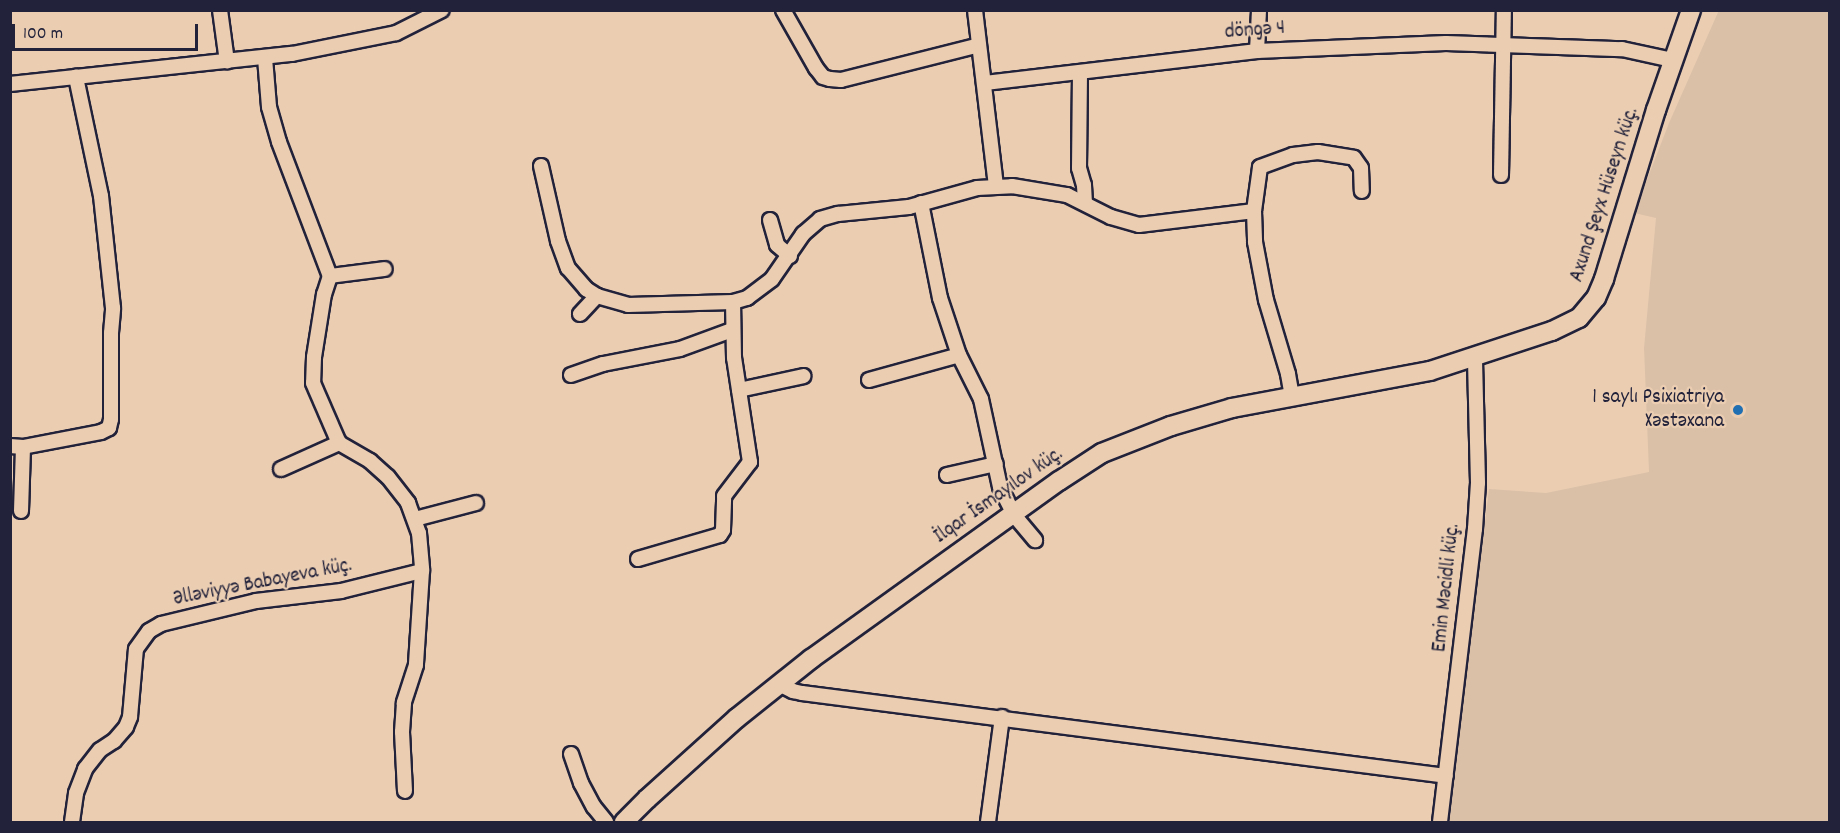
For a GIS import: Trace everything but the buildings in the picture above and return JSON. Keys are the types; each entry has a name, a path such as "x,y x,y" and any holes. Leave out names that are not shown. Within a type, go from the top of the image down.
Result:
{"main road":[{"name":"Axund Şeyx Hüseyn küç.","path":"1475,357 1569,324 1588,310 1604,279 1672,60 1690,10"},
{"name":"İlqar İsmayılov küç.","path":"624,822 705,747 779,684 879,609 1102,453 1202,415 1292,396 1407,377 1475,357"}],"street":[{"path":"220,10 227,62"},
{"path":"10,84 265,58 396,33 442,10"},
{"path":"783,10 816,68 823,77 830,79 842,80 979,45"},
{"path":"975,10 996,186"},
{"path":"1257,51 1259,10"},
{"path":"1501,175 1504,10"},
{"name":"döngə 4","path":"985,82 1080,73 1257,51 1504,43 1622,49 1672,60"},
{"path":"265,58 269,107 279,142 330,276 324,294 314,357 313,383 339,443 370,461 388,477 400,491 415,519 422,572 416,665 403,716 405,791"},
{"path":"1080,73 1079,168 1084,185 1085,202"},
{"path":"21,511 17,447 101,432 109,428 111,419 113,308 101,196 76,77"},
{"path":"1292,396 1288,374 1266,300 1255,242 1254,211 1260,167 1293,155 1318,152 1354,158 1361,168 1362,191"},
{"path":"542,166 558,241 568,268 586,289 597,296 628,305 733,302 747,298 772,279 803,234 820,219 838,214 867,213 921,203 996,186 1041,190 1085,202 1111,217 1139,225 1254,211"},
{"path":"921,203 940,298 959,355 981,399 999,487 1014,515 1035,540"},
{"path":"770,220 777,244 790,256"},
{"path":"330,276 386,269"},
{"path":"580,314 597,296"},
{"path":"638,559 720,535 723,530 724,496 750,462 732,330 733,302"},
{"path":"572,375 603,364 680,349 732,330"},
{"path":"869,380 959,355"},
{"name":"Emin Məcidli küç.","path":"1440,822 1475,529 1478,483 1475,357"},
{"path":"740,390 804,376"},
{"path":"281,469 339,443"},
{"path":"947,475 996,464"},
{"path":"415,519 476,503"},
{"name":"Əlləviyyə Babayeva küç.","path":"72,822 76,793 84,769 100,750 114,741 126,727 130,717 136,649 149,631 161,624 256,601 341,591 422,572"},
{"path":"779,684 793,691 1446,776"},
{"path":"988,822 1002,717"},
{"path":"571,754 581,783 594,807 606,822"}],"shaded area":[{"name":"1 saylı Psixiatriya Xəstəxana","path":"1719,10 1829,11 1829,822 1448,822 1489,489 1546,493 1649,472 1644,348 1656,218 1634,213 1669,123"}],"place":[{"name":"1 saylı Psixiatriya Xəstəxana","path":"1738,410"}]}
